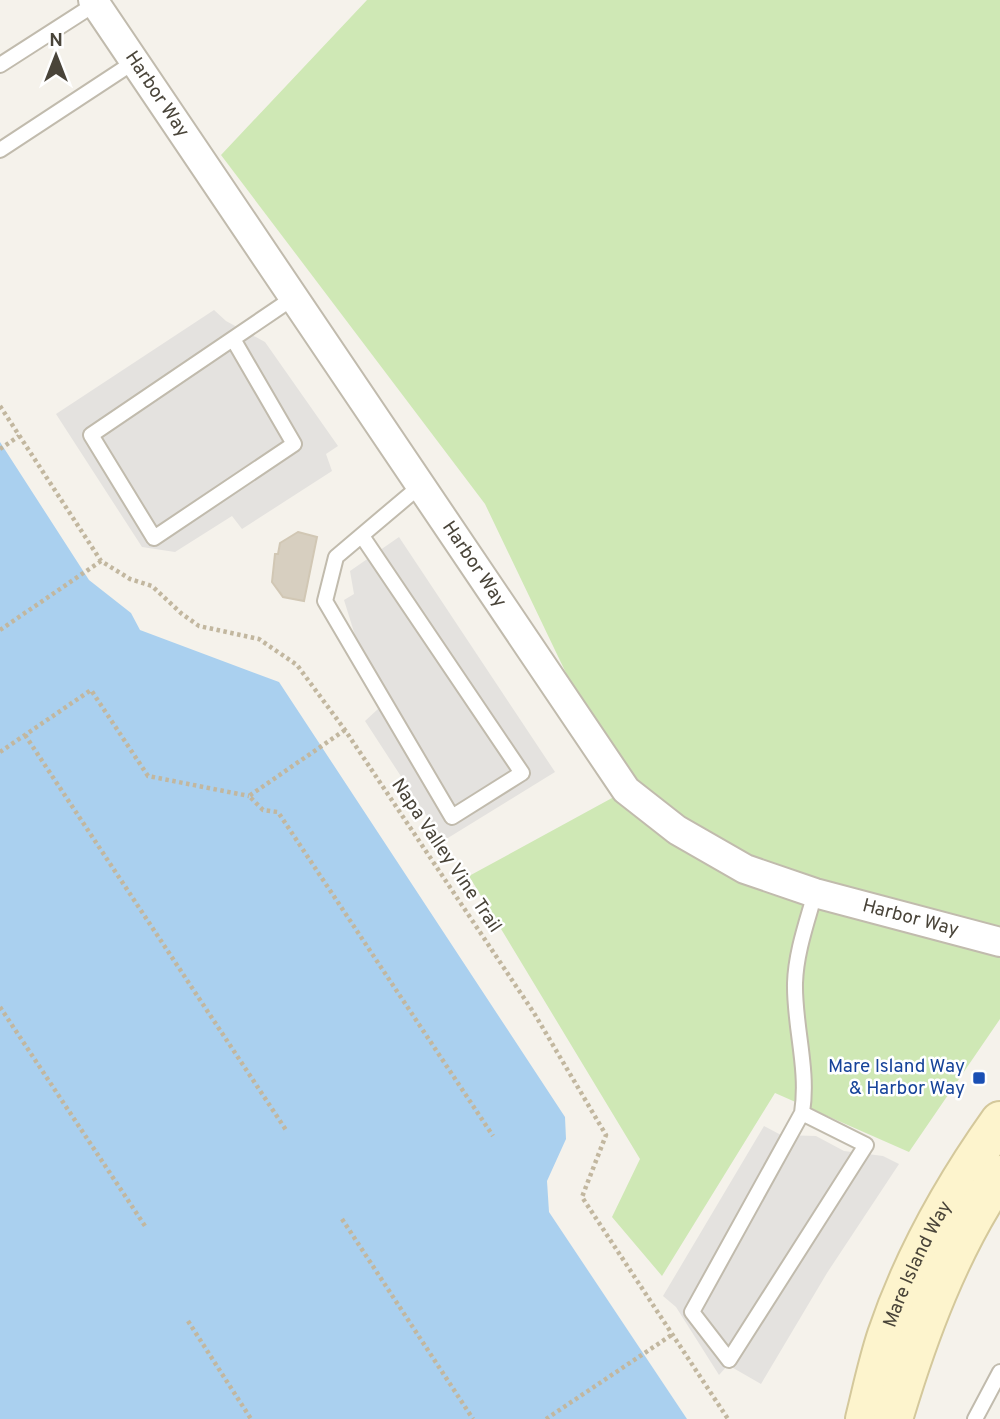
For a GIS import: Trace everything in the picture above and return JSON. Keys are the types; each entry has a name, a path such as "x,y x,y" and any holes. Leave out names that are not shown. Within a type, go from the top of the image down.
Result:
{"main road":[{"name":"Mare Island Way","path":"865,1419 887,1336 909,1277 934,1223 1000,1121"},
{"name":"Mare Island Way","path":"893,1419 906,1374 938,1293 969,1226 1000,1175"}],"street":[{"name":"Harbor Way","path":"94,2 626,790 677,830 745,869 815,893 1000,942"}],"lane":[{"path":"0,65 94,2"},
{"path":"0,150 134,62"},
{"path":"233,339 294,444 154,538 91,435 293,298"},
{"path":"362,536 522,773 452,817 325,601 336,557 420,486"},
{"path":"802,1112 866,1145 729,1360 692,1312 802,1112 804,1083 795,982 798,951 815,893"},
{"path":"975,1419 1000,1372"}],"path":[{"name":"Napa Valley Vine Trail","path":"0,407 102,561 130,579 152,586 199,626 252,636 265,642 297,665 345,730 534,1013 606,1135 582,1197 728,1419"},
{"path":"0,449 19,436"},
{"path":"0,630 102,561"},
{"path":"0,752 91,690 148,776 249,796 263,810 278,813 493,1136"},
{"path":"249,796 345,730"},
{"path":"25,735 286,1130"},
{"path":"0,1007 145,1226"},
{"path":"342,1219 473,1419"},
{"path":"188,1321 251,1419"},
{"path":"546,1419 673,1334"}],"green space":[{"path":"367,0 1000,0 1000,1019 909,1152 775,1093 662,1276 612,1217 640,1159 469,876 623,792 485,504 221,155"}],"shaded area":[{"path":"214,310 226,321 265,342 338,446 326,454 332,471 242,529 232,516 175,552 142,547 56,414"},
{"path":"399,537 555,772 443,841 365,721 378,709 344,600 354,594 350,571"},
{"path":"764,1126 781,1135 816,1136 844,1151 883,1156 899,1164 827,1273 761,1384 728,1365 719,1375 676,1307 663,1296"}],"water":[{"path":"0,442 89,580 131,613 140,630 279,682 565,1117 566,1139 547,1181 549,1212 687,1419 0,1419"}],"building":[{"path":"298,532 317,537 304,601 283,597 272,582 275,554 278,554 280,543"}],"place":[{"name":"Mare Island Way & Harbor Way","path":"979,1078"}]}
